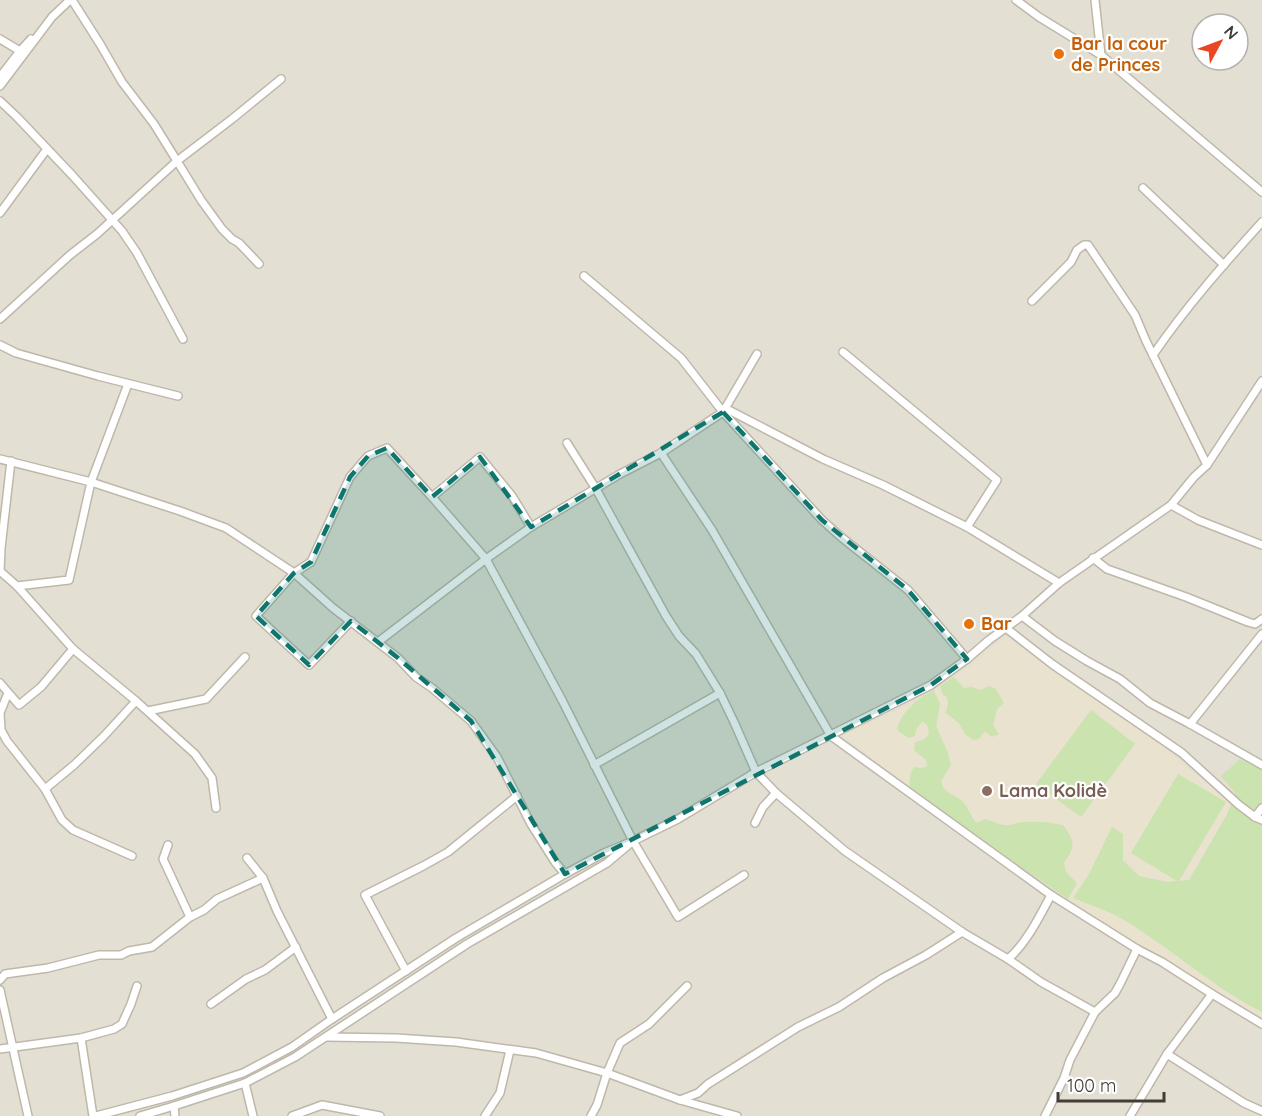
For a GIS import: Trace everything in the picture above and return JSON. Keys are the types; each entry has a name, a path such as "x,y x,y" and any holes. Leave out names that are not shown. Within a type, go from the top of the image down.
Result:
{"street":[{"path":"0,76 20,51 71,0 122,82 154,124 201,200 222,229 259,264"},
{"path":"1016,0 1101,56 1262,192"},
{"path":"1095,0 1101,56"},
{"path":"0,86 52,17"},
{"path":"0,39 20,51"},
{"path":"0,319 70,255 98,234 177,161 281,79"},
{"path":"0,101 122,231 183,339"},
{"path":"0,213 47,149"},
{"path":"1143,188 1224,265"},
{"path":"1153,355 1176,321 1262,222"},
{"path":"1032,301 1071,262 1077,250 1088,245 1135,315 1207,465"},
{"path":"584,276 681,358 822,520 908,590 967,659"},
{"path":"0,345 16,353 178,396"},
{"path":"843,352 997,480 967,527"},
{"path":"378,642 531,527 620,474 661,453 724,410 757,354"},
{"path":"81,1038 94,1116 172,1096 243,1073 292,1047 456,938 565,874 604,853 678,819 756,772 931,685 1022,616 1059,583 1171,505 1207,465 1262,381"},
{"path":"17,586 69,580 91,482 128,384"},
{"path":"724,410 782,440 883,485 967,527 1059,583"},
{"path":"567,443 596,489 666,616 679,636 696,654 720,693 756,772 776,793 846,851 962,932 1041,982 1095,1012"},
{"path":"351,621 309,665 256,616 294,573 311,562 350,477 368,456 387,448 486,559 562,700 633,841 678,917 744,875"},
{"path":"661,453 712,530 831,736 1050,895 1262,1024"},
{"path":"432,497 480,457 512,496 531,527"},
{"path":"0,459 91,482 226,528 294,573 333,608 398,658 416,677 471,721 497,757 531,824 565,874"},
{"path":"11,461 0,572 17,586 73,649 148,711 195,754 212,778 216,808"},
{"path":"1171,505 1198,520 1262,545"},
{"path":"1093,558 1107,569 1237,618 1255,624 1262,620"},
{"path":"1022,616 1055,641 1120,679 1150,703 1262,765"},
{"path":"1006,628 1052,664 1182,753 1233,800 1258,819 1262,808"},
{"path":"1190,724 1262,634"},
{"path":"0,683 19,705 41,687 73,649"},
{"path":"148,711 206,699 245,657"},
{"path":"8,693 0,713 1,730 45,789 62,820 73,830 132,856"},
{"path":"594,765 720,693"},
{"path":"45,789 75,765 136,701"},
{"path":"755,823 763,807 776,793"},
{"path":"406,971 365,895 448,852 517,796"},
{"path":"140,1116 245,1083 295,1057 467,944 607,863 633,841"},
{"path":"168,844 163,860 190,917"},
{"path":"247,858 263,878 332,1019"},
{"path":"0,980 5,974 48,968 99,955 121,955 129,951 152,947 217,899 263,878"},
{"path":"1008,959 1030,932 1050,895"},
{"path":"681,1100 698,1093 708,1084 798,1027 839,1007 883,978 926,956 962,932"},
{"path":"211,1004 246,979 265,970 296,947"},
{"path":"1045,1116 1095,1012 1114,993 1137,949"},
{"path":"0,1049 81,1038 114,1029 122,1024 137,986"},
{"path":"591,1116 620,1043 649,1024 687,986"},
{"path":"0,990 28,1116"},
{"path":"1130,1116 1167,1054 1212,994"},
{"path":"326,1037 456,1042 536,1053 607,1073 681,1100 737,1116"},
{"path":"485,1116 500,1093 510,1050"},
{"path":"1167,1054 1244,1103 1262,1111"},
{"path":"245,1083 253,1116"},
{"path":"292,1116 322,1105 380,1116"},
{"path":"174,1106 176,1116"}],"highlighted area":[{"path":"723,412 822,520 908,590 967,659 931,685 565,874 471,721 398,658 351,621 309,665 256,616 294,573 311,562 350,477 368,456 387,448 432,497 480,457 531,527"}],"shaded area":[{"path":"0,0 1262,0 1262,1116 0,1116"},
{"path":"1005,636 1155,740 1262,827 1262,1018 1119,934 943,814 842,735 913,703 979,659"}],"green space":[{"path":"954,677 964,688 972,687 980,690 990,686 996,689 1004,703 997,709 993,725 999,734 992,737 985,731 979,739 973,740 965,734 959,723 946,713 947,697 943,695 940,686"},
{"path":"934,690 940,704 936,726 951,765 941,781 945,789 962,801 976,823 985,819 1006,825 1021,822 1048,822 1063,825 1072,840 1071,852 1064,863 1066,872 1077,883 1068,899 943,814 909,787 911,771 915,767 927,766 926,760 914,750 915,742 924,739 929,731 927,725 922,721 915,736 909,738 897,728 912,705"},
{"path":"1091,710 1135,744 1081,817 1036,784"},
{"path":"1240,759 1262,769 1262,1012 1226,991 1124,920 1073,898 1089,874 1112,827 1123,834 1123,860 1139,876 1168,882 1177,881 1131,853 1178,774 1226,802 1179,881 1189,880 1236,794 1221,776"}],"place":[{"name":"Bar la cour de Princes","path":"1059,54"},
{"name":"Bar","path":"969,624"},
{"name":"Lama Kolidè","path":"987,791"}]}
